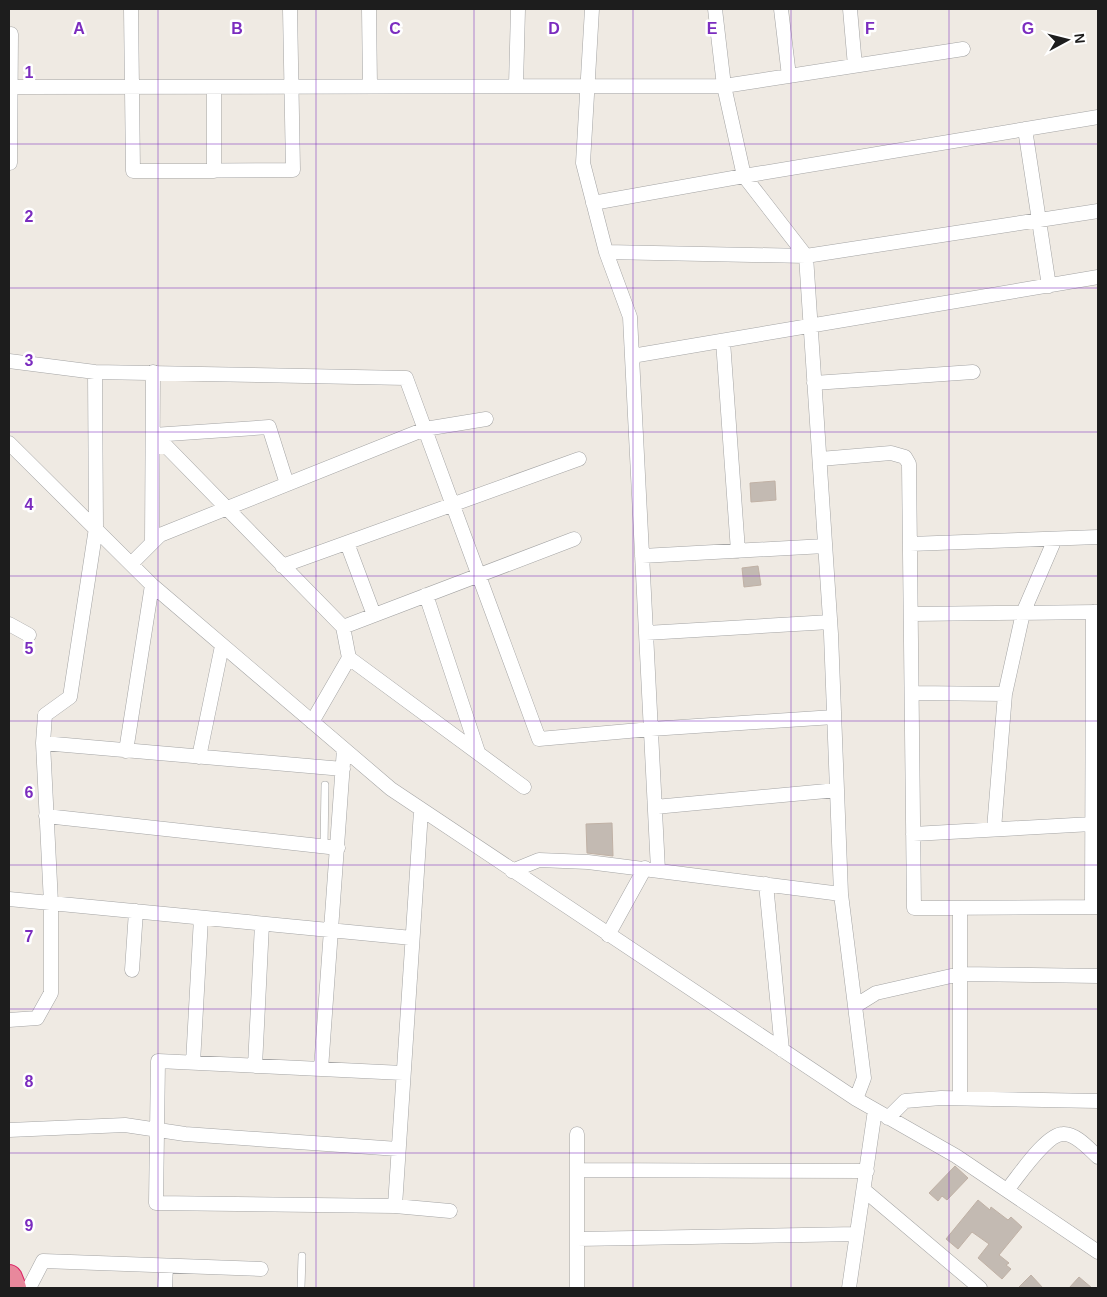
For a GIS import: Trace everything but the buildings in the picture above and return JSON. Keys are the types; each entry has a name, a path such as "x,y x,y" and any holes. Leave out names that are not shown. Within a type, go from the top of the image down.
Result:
{"highway":[{"path":"9,1278 13,1288"}],"street":[{"path":"132,9 134,87 133,171 293,170 293,86 290,9"},
{"path":"369,9 370,86"},
{"path":"516,86 518,9"},
{"path":"592,9 583,163 606,252 630,317 655,807 652,869 608,934"},
{"path":"715,9 724,86 744,176 806,256 830,622 841,894 864,1078 856,1099"},
{"path":"781,9 789,76"},
{"path":"850,9 855,66"},
{"path":"10,163 11,34"},
{"path":"10,87 724,86 963,48"},
{"path":"214,87 214,170"},
{"path":"593,203 1098,117"},
{"path":"1025,129 1049,286"},
{"path":"606,252 806,256 1098,211"},
{"path":"632,356 1098,277"},
{"path":"723,341 738,550"},
{"path":"9,361 95,372 406,378 539,739 651,729 834,717"},
{"path":"9,1020 37,1018 51,993 51,903 43,743 45,714 70,697 96,528 95,372"},
{"path":"152,542 153,372"},
{"path":"814,383 973,372"},
{"path":"131,564 160,535 425,428 486,419"},
{"path":"153,440 269,427 287,484"},
{"path":"153,440 167,447 225,509 343,627 348,658 312,722"},
{"path":"9,443 152,585 391,789 421,811 856,1099 956,1156 1098,1252"},
{"path":"820,459 891,453 905,457 909,464 914,908 1095,907 1092,824 1096,612 911,614"},
{"path":"282,566 579,459"},
{"path":"910,544 1098,537"},
{"path":"343,627 574,539"},
{"path":"994,829 1005,694 1023,613 1055,539"},
{"path":"347,543 374,615"},
{"path":"642,556 825,546"},
{"path":"126,750 152,585"},
{"path":"426,595 478,752"},
{"path":"646,633 830,622"},
{"path":"9,624 28,635"},
{"path":"199,757 222,646"},
{"path":"348,658 524,787"},
{"path":"912,693 1005,694"},
{"path":"43,743 343,769"},
{"path":"321,1069 332,930 331,847 343,769 344,749"},
{"path":"655,807 837,790"},
{"path":"395,1206 421,811"},
{"path":"46,816 331,847"},
{"path":"913,834 1092,824"},
{"path":"512,871 539,860 588,862 841,894"},
{"path":"766,884 782,1050"},
{"path":"9,899 412,938"},
{"path":"960,908 960,1098"},
{"path":"132,970 136,912"},
{"path":"193,1063 201,918"},
{"path":"255,1066 262,924"},
{"path":"855,1006 876,993 960,974 1098,976"},
{"path":"403,1073 158,1061 156,1203 395,1206 450,1211"},
{"path":"888,1118 905,1100 960,1098 1098,1101"},
{"path":"849,1288 875,1110"},
{"path":"9,1130 125,1125 185,1134 398,1149"},
{"path":"577,1288 578,1134"},
{"path":"1007,1190 1052,1137 1064,1134 1072,1136 1098,1157"},
{"path":"578,1170 867,1171"},
{"path":"864,1190 980,1288"},
{"path":"577,1239 858,1234"},
{"path":"29,1288 43,1261 261,1269"},
{"path":"165,1288 166,1266"}],"lane":[{"path":"325,785 331,847"},
{"path":"301,1288 302,1256"}]}
